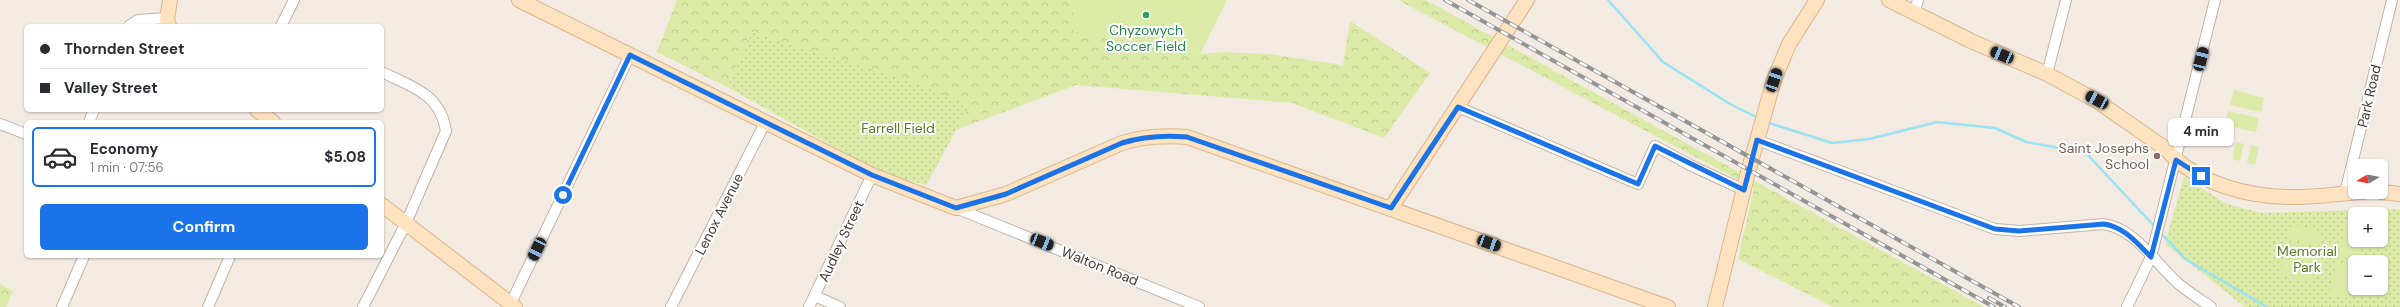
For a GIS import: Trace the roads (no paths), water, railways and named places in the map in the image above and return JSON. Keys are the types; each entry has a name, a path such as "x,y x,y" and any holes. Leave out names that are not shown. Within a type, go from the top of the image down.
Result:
{"street":[{"path":"132,24 138,20 168,22 170,0"},
{"path":"282,24 294,0"},
{"path":"519,0 766,121 872,175 956,208 1006,194 1122,143 1141,137 1162,135 1187,137 1668,307"},
{"path":"1391,208 1527,0"},
{"path":"1715,307 1761,125 1782,58 1817,0"},
{"path":"1889,0 1916,7 1971,42 2047,74 2097,100 2166,149 2176,160 2217,183 2260,195 2299,197 2348,193"},
{"path":"2047,74 2066,0"},
{"path":"2127,307 2151,257 2215,0"},
{"name":"Park Road","path":"2345,193 2392,0"},
{"path":"384,206 406,222 512,306 630,55"},
{"path":"363,307 406,222 446,131 444,118 436,102 426,94 384,73"},
{"path":"1458,107 1638,184 1655,146 1744,190"},
{"path":"260,112 270,120"},
{"name":"Lenox Avenue","path":"671,307 766,121"},
{"path":"0,124 24,133"},
{"path":"1757,140 1995,229 2019,231 2104,224 2114,226 2126,233 2180,285 2211,307"},
{"name":"Audley Street","path":"809,307 872,175"},
{"path":"2388,193 2400,194"},
{"name":"Walton Road","path":"956,208 1199,307"},
{"path":"62,307 83,258"},
{"path":"208,307 229,258"},
{"path":"815,296 840,307"}],"waterway":[{"path":"1608,0 1663,62 1730,104 1758,118"},
{"path":"1766,122 1832,143 1869,139 1937,122 1995,128 2026,142 2086,153 2155,227"},
{"path":"2160,232 2185,259 2267,307"}],"railway":[{"path":"1445,0 1994,307"},
{"path":"1468,0 2019,307"},
{"path":"1989,298 2005,307"}],"place":[{"name":"Chyzowych Soccer Field","path":"1146,15"},
{"name":"Saint Josephs School","path":"2157,156"}],"park label":[{"name":"Farrell Field","path":"898,128"},
{"name":"Memorial Park","path":"2307,260"}]}
